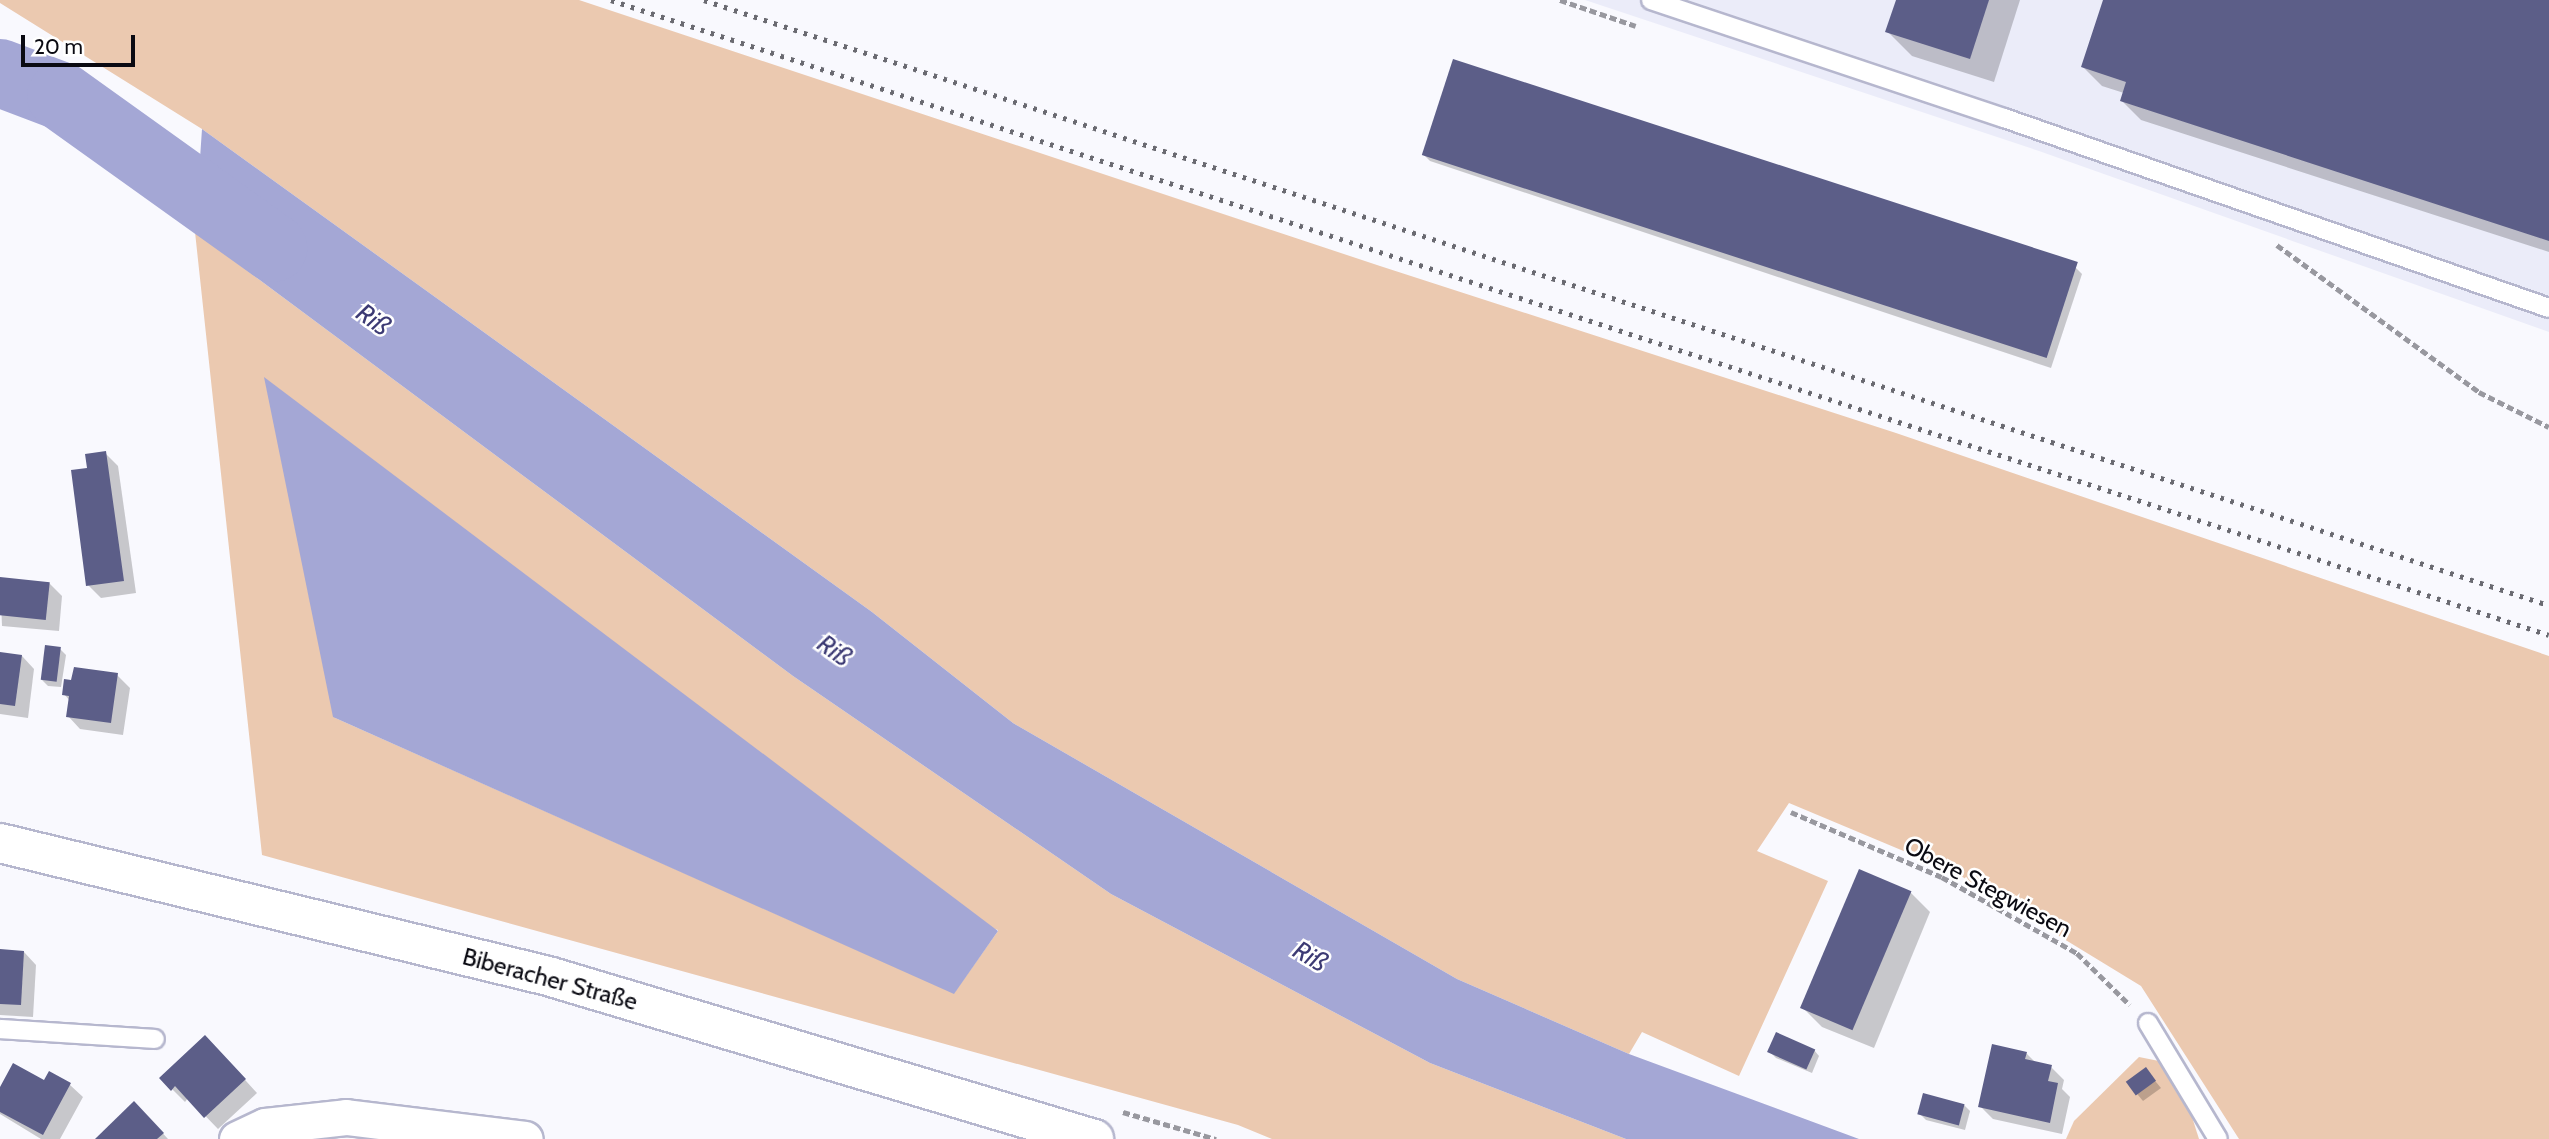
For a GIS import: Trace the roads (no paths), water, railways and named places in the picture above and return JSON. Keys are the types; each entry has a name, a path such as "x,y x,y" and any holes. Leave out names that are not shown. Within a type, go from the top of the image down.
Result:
{"main road":[{"name":"Biberacher Straße","path":"0,843 548,976 1033,1130 1094,1139"}],"street":[{"path":"237,1139 265,1126 346,1116 525,1139"}],"lane":[{"path":"1651,0 1679,4 2549,308"},
{"path":"2148,1023 2218,1139"},
{"path":"0,1028 155,1039"}],"water":[{"path":"202,129 872,612 1013,723 1457,979 1629,1054 1859,1139 1626,1139 1430,1063 1111,894 793,676 195,232"},
{"path":"264,377 998,931 954,994 333,717"}],"waterway":[{"name":"Riß","path":"0,73 61,96 273,248"}],"railway":[{"path":"611,0 2549,635"},
{"path":"704,0 2549,605"}]}
